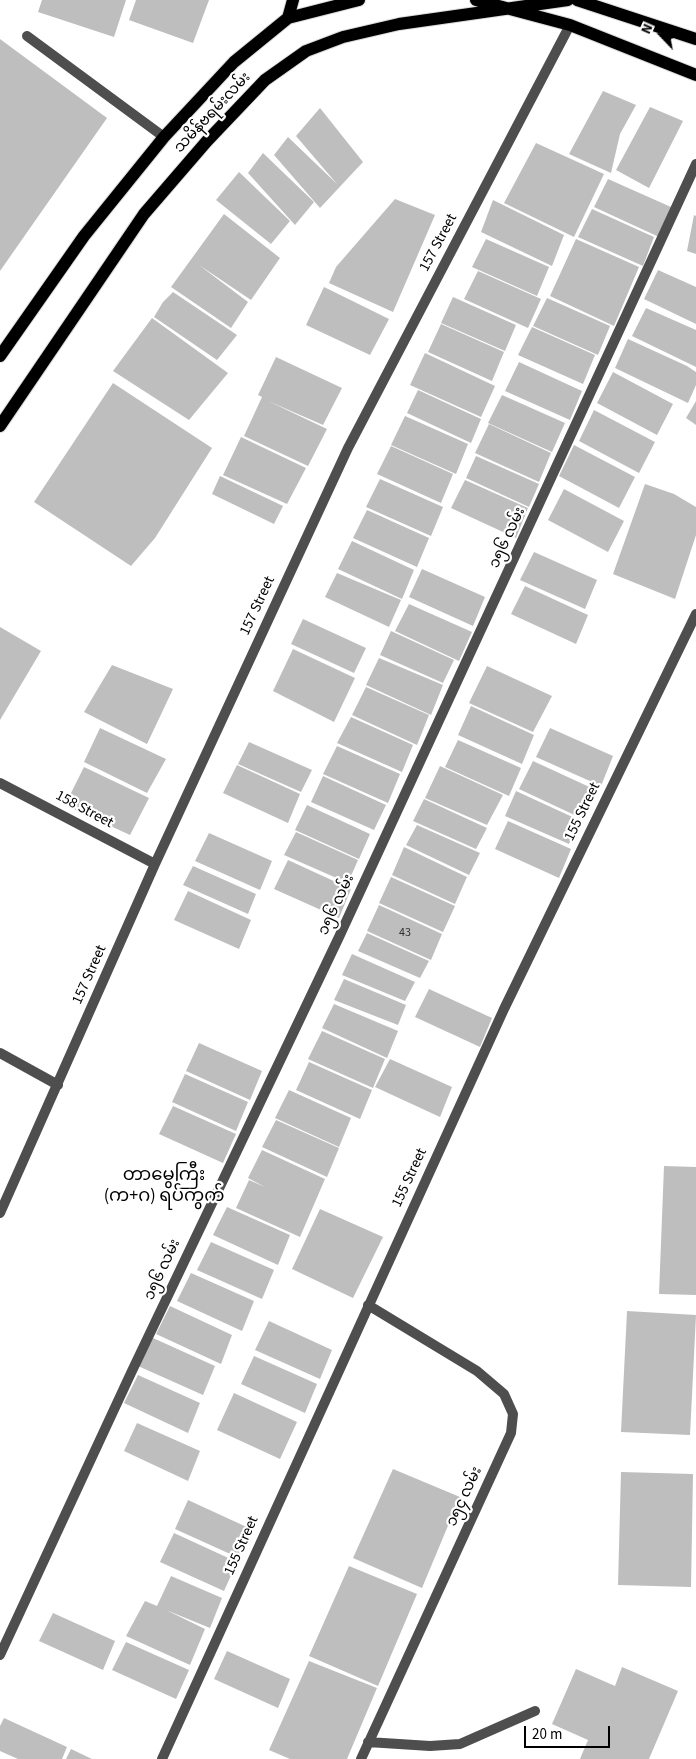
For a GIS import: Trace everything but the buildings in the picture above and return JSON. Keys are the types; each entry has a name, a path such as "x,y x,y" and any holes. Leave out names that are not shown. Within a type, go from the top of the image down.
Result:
{"main road":[{"path":"288,18 292,0"},
{"name":"သမိန်ဗရမ်းလမ်း","path":"0,356 84,236 164,138 234,62 288,18 359,0"},
{"path":"476,0 502,9 570,26 696,75"},
{"name":"သမိန်ဗရမ်းလမ်း","path":"0,426 144,214 207,141 265,80 306,51 343,37 399,24 568,0"},
{"path":"577,0 696,39"}],"street":[{"name":"157 Street","path":"0,1213 155,864 348,448 570,26"},
{"path":"27,36 164,138"},
{"name":"၁၅၆ လမ်း","path":"0,1655 131,1373 347,919 696,164"},
{"name":"155 Street","path":"162,1759 508,1000 696,614"},
{"name":"158 Street","path":"0,783 155,864"},
{"path":"0,1053 58,1085"},
{"name":"၁၅၄ လမ်း","path":"360,1759 511,1433 513,1414 504,1394 477,1371 368,1305"},
{"path":"368,1742 430,1746 460,1744 535,1711"}],"district":[{"name":"တာမွေကြီး (က+ဂ) ရပ်ကွက်","path":"164,1186"}]}
